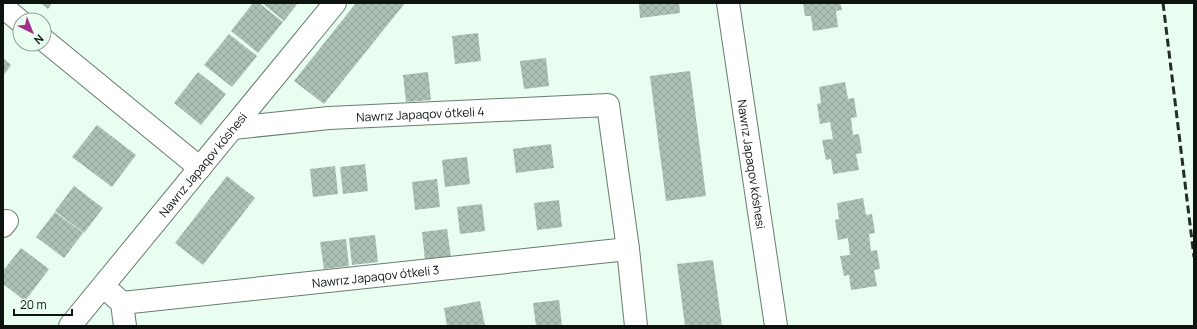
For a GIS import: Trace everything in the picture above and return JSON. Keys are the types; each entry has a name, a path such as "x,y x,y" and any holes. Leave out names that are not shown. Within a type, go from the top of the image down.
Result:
{"street":[{"name":"Nawrız Japaqov kóshesi","path":"70,326 335,3"},
{"name":"Nawrız Japaqov kóshesi","path":"728,3 776,326"},
{"path":"3,7 12,14"},
{"path":"52,47 200,168"},
{"name":"Nawrız Japaqov ótkeli 4","path":"233,128 329,118 608,105 628,249"},
{"path":"628,249 636,326"},
{"name":"Nawrız Japaqov ótkeli 3","path":"122,303 628,249"},
{"path":"103,286 122,303 125,326"}],"building":[{"path":"41,3 52,3 48,9"},
{"path":"253,3 259,3 283,22 258,53 231,31"},
{"path":"262,3 298,3 284,21"},
{"path":"356,3 405,3 324,104 294,81"},
{"path":"639,3 679,3 680,13 640,18"},
{"path":"803,3 840,3 842,10 836,11 838,27 813,31 811,16 805,16"},
{"path":"478,33 481,61 455,64 452,36"},
{"path":"229,34 257,56 232,87 204,65"},
{"path":"3,58 11,65 3,76"},
{"path":"546,58 549,86 524,89 520,61"},
{"path":"690,71 706,196 666,201 650,76"},
{"path":"198,72 226,94 201,125 174,103"},
{"path":"428,72 431,100 406,102 403,75"},
{"path":"845,82 848,99 854,98 857,117 851,118 853,135 859,134 862,153 856,154 859,170 833,174 831,159 826,160 822,140 833,139 830,122 820,124 817,104 821,103 819,87"},
{"path":"97,125 136,155 112,187 72,157"},
{"path":"551,144 554,168 516,173 513,149"},
{"path":"467,157 470,184 445,187 442,160"},
{"path":"365,164 368,191 343,194 340,167"},
{"path":"335,166 338,194 313,197 310,169"},
{"path":"227,176 255,198 203,265 175,243"},
{"path":"437,179 440,207 415,210 412,182"},
{"path":"74,186 103,208 84,233 55,211"},
{"path":"863,198 866,215 872,214 875,233 869,234 871,251 877,250 880,269 874,270 877,286 851,290 849,275 844,276 840,256 850,255 848,238 838,240 835,220 839,219 837,203"},
{"path":"559,200 562,227 537,230 534,203"},
{"path":"482,204 485,231 460,234 457,207"},
{"path":"55,212 83,233 64,258 36,237"},
{"path":"447,229 451,257 425,260 422,232"},
{"path":"375,235 378,262 352,265 349,238"},
{"path":"346,239 349,266 324,269 320,242"},
{"path":"21,248 49,269 25,301 3,284 3,271"},
{"path":"713,260 722,326 685,326 677,264"},
{"path":"559,300 562,326 536,326 533,303"},
{"path":"480,301 485,326 447,326 444,308"}],"railway":[{"path":"1163,3 1194,257"}]}
